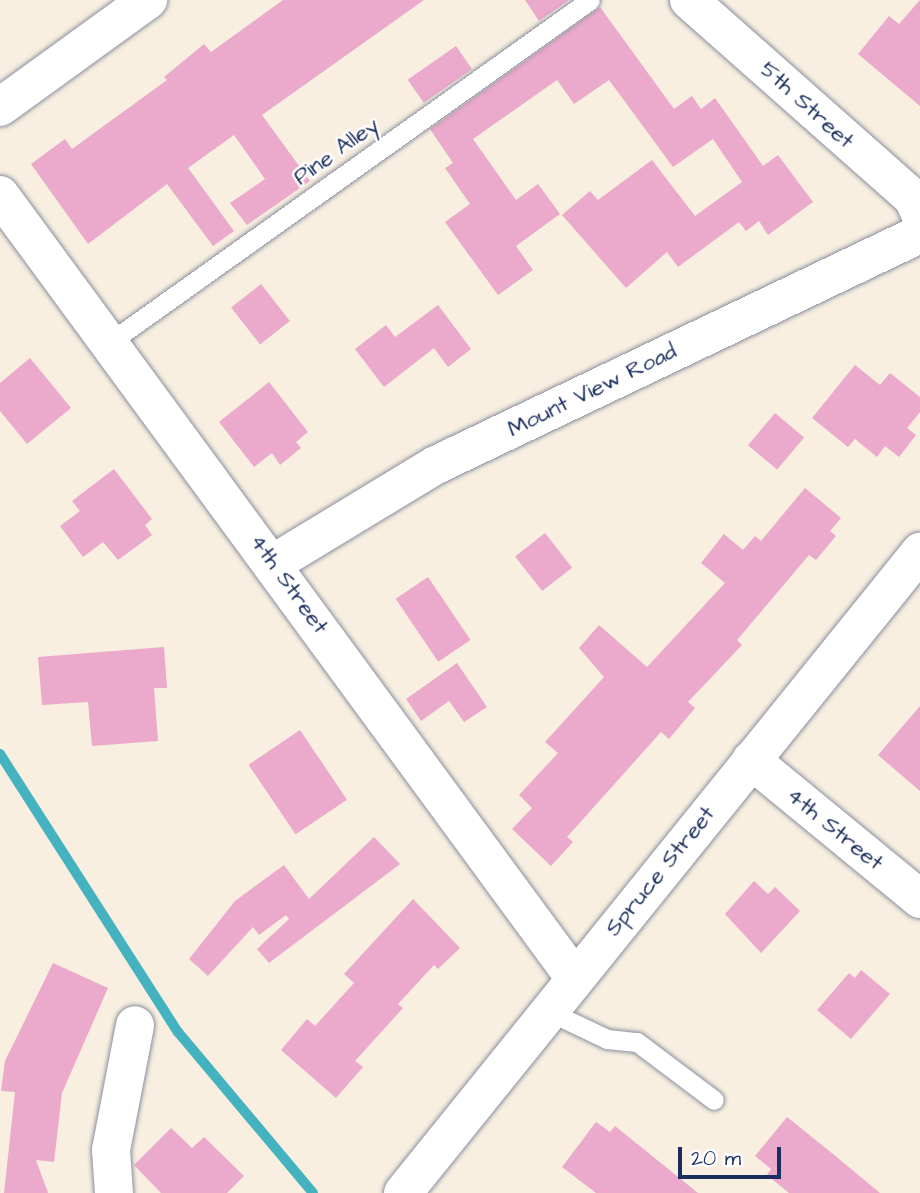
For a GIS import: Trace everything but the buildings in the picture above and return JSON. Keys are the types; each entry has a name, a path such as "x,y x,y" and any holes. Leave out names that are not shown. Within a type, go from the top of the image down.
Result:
{"street":[{"path":"0,107 148,0"},
{"name":"5th Street","path":"689,0 913,198 920,214"},
{"name":"4th Street","path":"0,195 274,563 574,977"},
{"name":"Mount View Road","path":"274,563 436,465 920,234"},
{"name":"Spruce Street","path":"403,1193 574,977 920,552"},
{"name":"4th Street","path":"751,760 920,899"},
{"path":"114,1193 111,1150 135,1024"}],"lane":[{"name":"Pine Alley","path":"110,342 590,0"},
{"path":"548,1011 607,1039 637,1042 714,1100"}],"waterway":[{"path":"0,754 178,1032 313,1193"}]}
